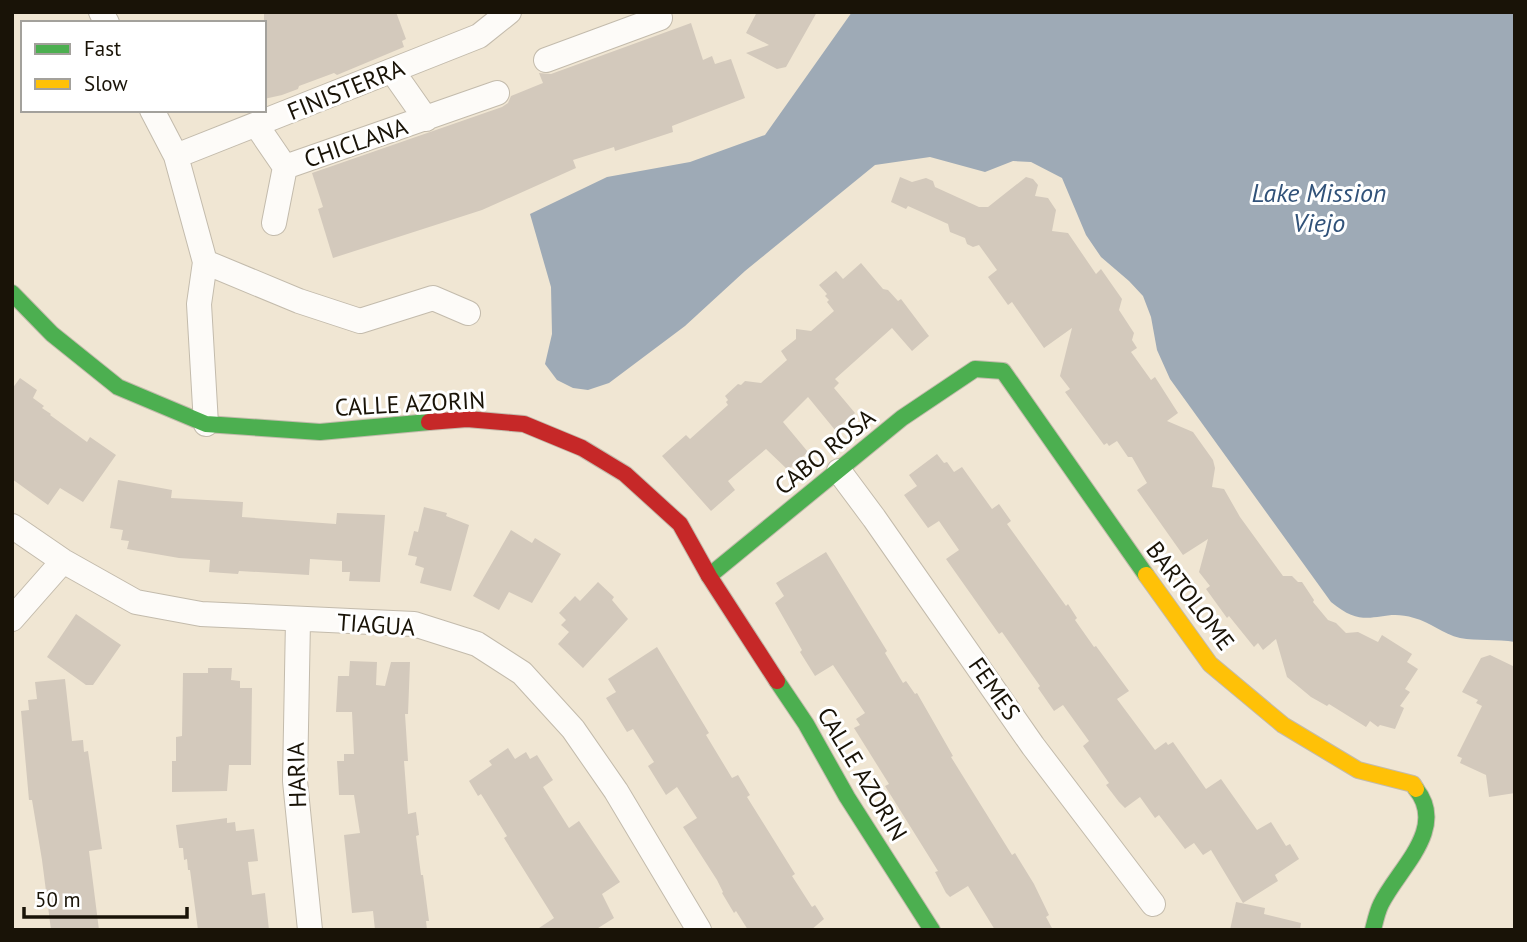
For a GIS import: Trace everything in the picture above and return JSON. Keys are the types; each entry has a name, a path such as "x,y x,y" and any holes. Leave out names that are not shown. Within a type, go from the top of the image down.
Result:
{"street":[{"name":"FINISTERRA","path":"176,156 479,36 509,12"},
{"path":"614,36 622,12"},
{"path":"546,60 660,18"},
{"name":"CHICLANA","path":"393,72 426,119"},
{"name":"CHICLANA","path":"285,167 497,93"},
{"path":"153,112 176,156 205,262 199,304 206,424"},
{"name":"CHICLANA","path":"257,125 285,167 274,223"},
{"path":"205,262 299,301 360,321 433,298 468,313"},
{"name":"CALLE AZORIN","path":"12,293 52,334 118,387 206,424 320,432 467,419 524,424 582,448 625,474 680,524 709,576 806,724 847,797 932,930"},
{"name":"CABO ROSA","path":"709,576 902,418 975,369"},
{"name":"BARTOLOME","path":"975,369 1003,371 1210,664 1283,725 1357,770 1413,784 1423,797 1427,817 1423,837 1380,905 1373,930"},
{"name":"FEMES","path":"839,471 1033,746 1153,904"},
{"name":"TIAGUA","path":"12,526 63,561 136,602 201,614 414,624 477,644 522,673 573,729 617,791 699,930"},
{"path":"12,619 63,561"},
{"name":"HARIA","path":"298,620 295,780 310,930"}],"water":[{"name":"Lake Mission Viejo","path":"852,12 1515,12 1515,642 1460,638 1402,615 1364,618 1344,611 1331,602 1170,379 1157,350 1151,317 1143,296 1101,257 1086,235 1062,178 1031,162 1013,161 985,172 930,157 875,165 745,271 685,326 609,383 588,390 573,388 557,380 545,364 552,334 551,287 530,214 607,177 690,162 765,135"}],"building":[{"path":"264,12 396,12 406,39 402,41 404,47 337,75 334,73 299,86 298,89 266,99"},
{"path":"757,12 817,12 786,67 777,69 746,53 769,45 746,33"},
{"path":"691,23 703,60 712,56 715,64 731,59 745,98 672,126 673,132 615,151 614,147 573,160 576,168 482,210 333,258 318,209 323,207 312,173 502,107 508,103 511,96 543,83 539,73 551,74"},
{"path":"900,177 912,182 926,178 933,181 935,187 979,207 988,207 1026,177 1033,179 1038,185 1035,196 1048,198 1056,210 1052,231 1068,233 1096,274 1101,269 1122,299 1119,310 1134,333 1132,340 1137,348 1131,352 1151,380 1155,377 1178,413 1167,421 1193,432 1213,460 1215,468 1212,487 1224,489 1240,517 1283,576 1292,576 1302,582 1313,602 1328,620 1336,623 1346,633 1358,632 1378,642 1382,635 1412,654 1407,662 1418,669 1405,689 1410,692 1400,706 1404,708 1395,729 1380,725 1378,727 1370,721 1366,727 1329,704 1327,706 1311,697 1287,677 1276,639 1263,650 1258,643 1254,647 1229,616 1227,618 1206,589 1210,586 1199,572 1208,539 1183,555 1137,490 1147,483 1132,457 1128,457 1117,441 1109,446 1107,443 1104,445 1065,392 1070,389 1060,376 1072,328 1044,348 1012,302 1008,305 988,277 997,270 979,245 973,247 967,244 965,238 950,232 948,224 908,206 906,209 891,202"},
{"path":"861,263 883,289 888,290 898,301 901,299 929,336 912,351 892,328 835,379 839,383 834,388 855,413 835,430 808,397 783,422 808,452 788,470 766,449 728,481 735,490 711,511 662,456 686,435 690,439 728,405 725,396 738,384 741,385 745,381 761,383 787,360 781,351 796,339 796,329 811,331 834,311 827,302 827,294 819,285 836,271 843,279"},
{"path":"20,378 37,390 33,398 44,406 42,408 50,415 87,442 90,437 116,455 83,502 60,488 48,505 12,479 12,389"},
{"path":"937,454 954,472 962,467 992,509 999,504 1011,521 1007,524 1066,606 1068,604 1077,618 1075,620 1094,647 1096,646 1129,691 1117,699 1155,750 1166,742 1168,745 1173,742 1206,789 1221,779 1257,830 1271,822 1286,846 1290,844 1299,859 1275,875 1278,881 1243,903 1211,850 1203,855 1194,843 1185,849 1159,815 1155,818 1140,797 1125,808 1119,802 1083,746 1089,741 1063,705 1054,711 1002,632 999,634 946,559 959,550 939,521 928,528 904,495 917,486 909,475"},
{"path":"118,480 172,490 171,498 243,502 242,517 336,524 337,513 385,515 380,582 349,581 350,572 342,572 342,561 310,559 309,575 239,571 238,574 209,572 210,560 127,549 129,541 121,540 123,530 110,528"},
{"path":"424,507 447,513 446,516 469,525 451,591 420,583 424,568 415,565 417,557 408,555 414,531 418,532"},
{"path":"511,530 532,543 535,538 561,554 532,603 509,592 499,610 473,596"},
{"path":"826,552 887,651 885,653 903,683 906,681 915,694 917,693 953,756 951,757 1012,855 1015,853 1034,884 1053,930 995,930 968,886 950,897 946,893 935,872 938,871 885,786 889,784 854,728 860,725 856,719 865,713 833,665 815,676 800,652 802,650 775,603 784,596 776,583"},
{"path":"598,582 614,597 612,600 628,619 583,668 558,644 569,632 561,625 566,620 559,613 575,596 580,601"},
{"path":"76,614 121,645 93,685 86,685 47,657"},
{"path":"657,647 709,733 706,735 732,778 738,775 750,795 747,797 795,874 792,876 812,907 815,905 824,919 811,930 748,930 736,911 734,913 717,880 683,827 697,818 677,787 666,795 648,766 654,762 633,729 627,732 606,698 616,692 608,679"},
{"path":"1490,655 1515,667 1515,793 1489,797 1486,775 1460,763 1462,758 1457,756 1482,706 1476,703 1478,700 1462,692 1481,658"},
{"path":"350,661 377,662 376,685 385,686 391,662 410,662 408,714 405,714 408,761 404,761 408,814 416,812 419,835 416,836 429,921 426,921 427,930 375,930 373,911 352,913 344,835 360,833 354,795 339,795 337,761 344,761 344,754 354,754 352,712 336,712 338,676 349,676"},
{"path":"208,668 232,668 231,680 240,681 240,688 252,688 251,765 229,765 227,791 172,792 172,761 176,761 176,737 182,736 183,673 208,673"},
{"path":"65,679 72,741 83,740 84,752 88,751 102,849 89,851 99,930 51,930 32,800 29,800 21,711 29,710 28,700 37,699 35,682"},
{"path":"508,748 515,759 526,752 530,759 537,755 553,780 543,787 569,828 579,821 620,882 602,894 614,918 595,930 536,930 554,918 504,838 507,836 481,794 478,796 469,781 492,765 489,761"},
{"path":"227,818 227,823 235,822 236,831 254,829 258,861 248,862 252,895 265,893 269,930 198,930 190,870 187,859 184,860 183,848 179,848 176,825"},
{"path":"1236,902 1265,908 1264,914 1301,923 1300,930 1230,930"}],"traffic: fast":[{"path":"12,293 52,334 118,387 206,424 320,432 429,422"},
{"path":"709,576 902,418 975,369 1003,371 1146,575"},
{"path":"777,681 932,930"},
{"path":"1373,930 1381,904 1423,834 1426,819 1424,804 1416,789"}],"traffic: slow":[{"path":"1146,575 1210,664 1283,725 1358,770 1413,784 1416,789"}],"traffic: jam":[{"path":"429,422 467,419 524,424 582,448 625,474 680,524 709,576 777,681"}]}
